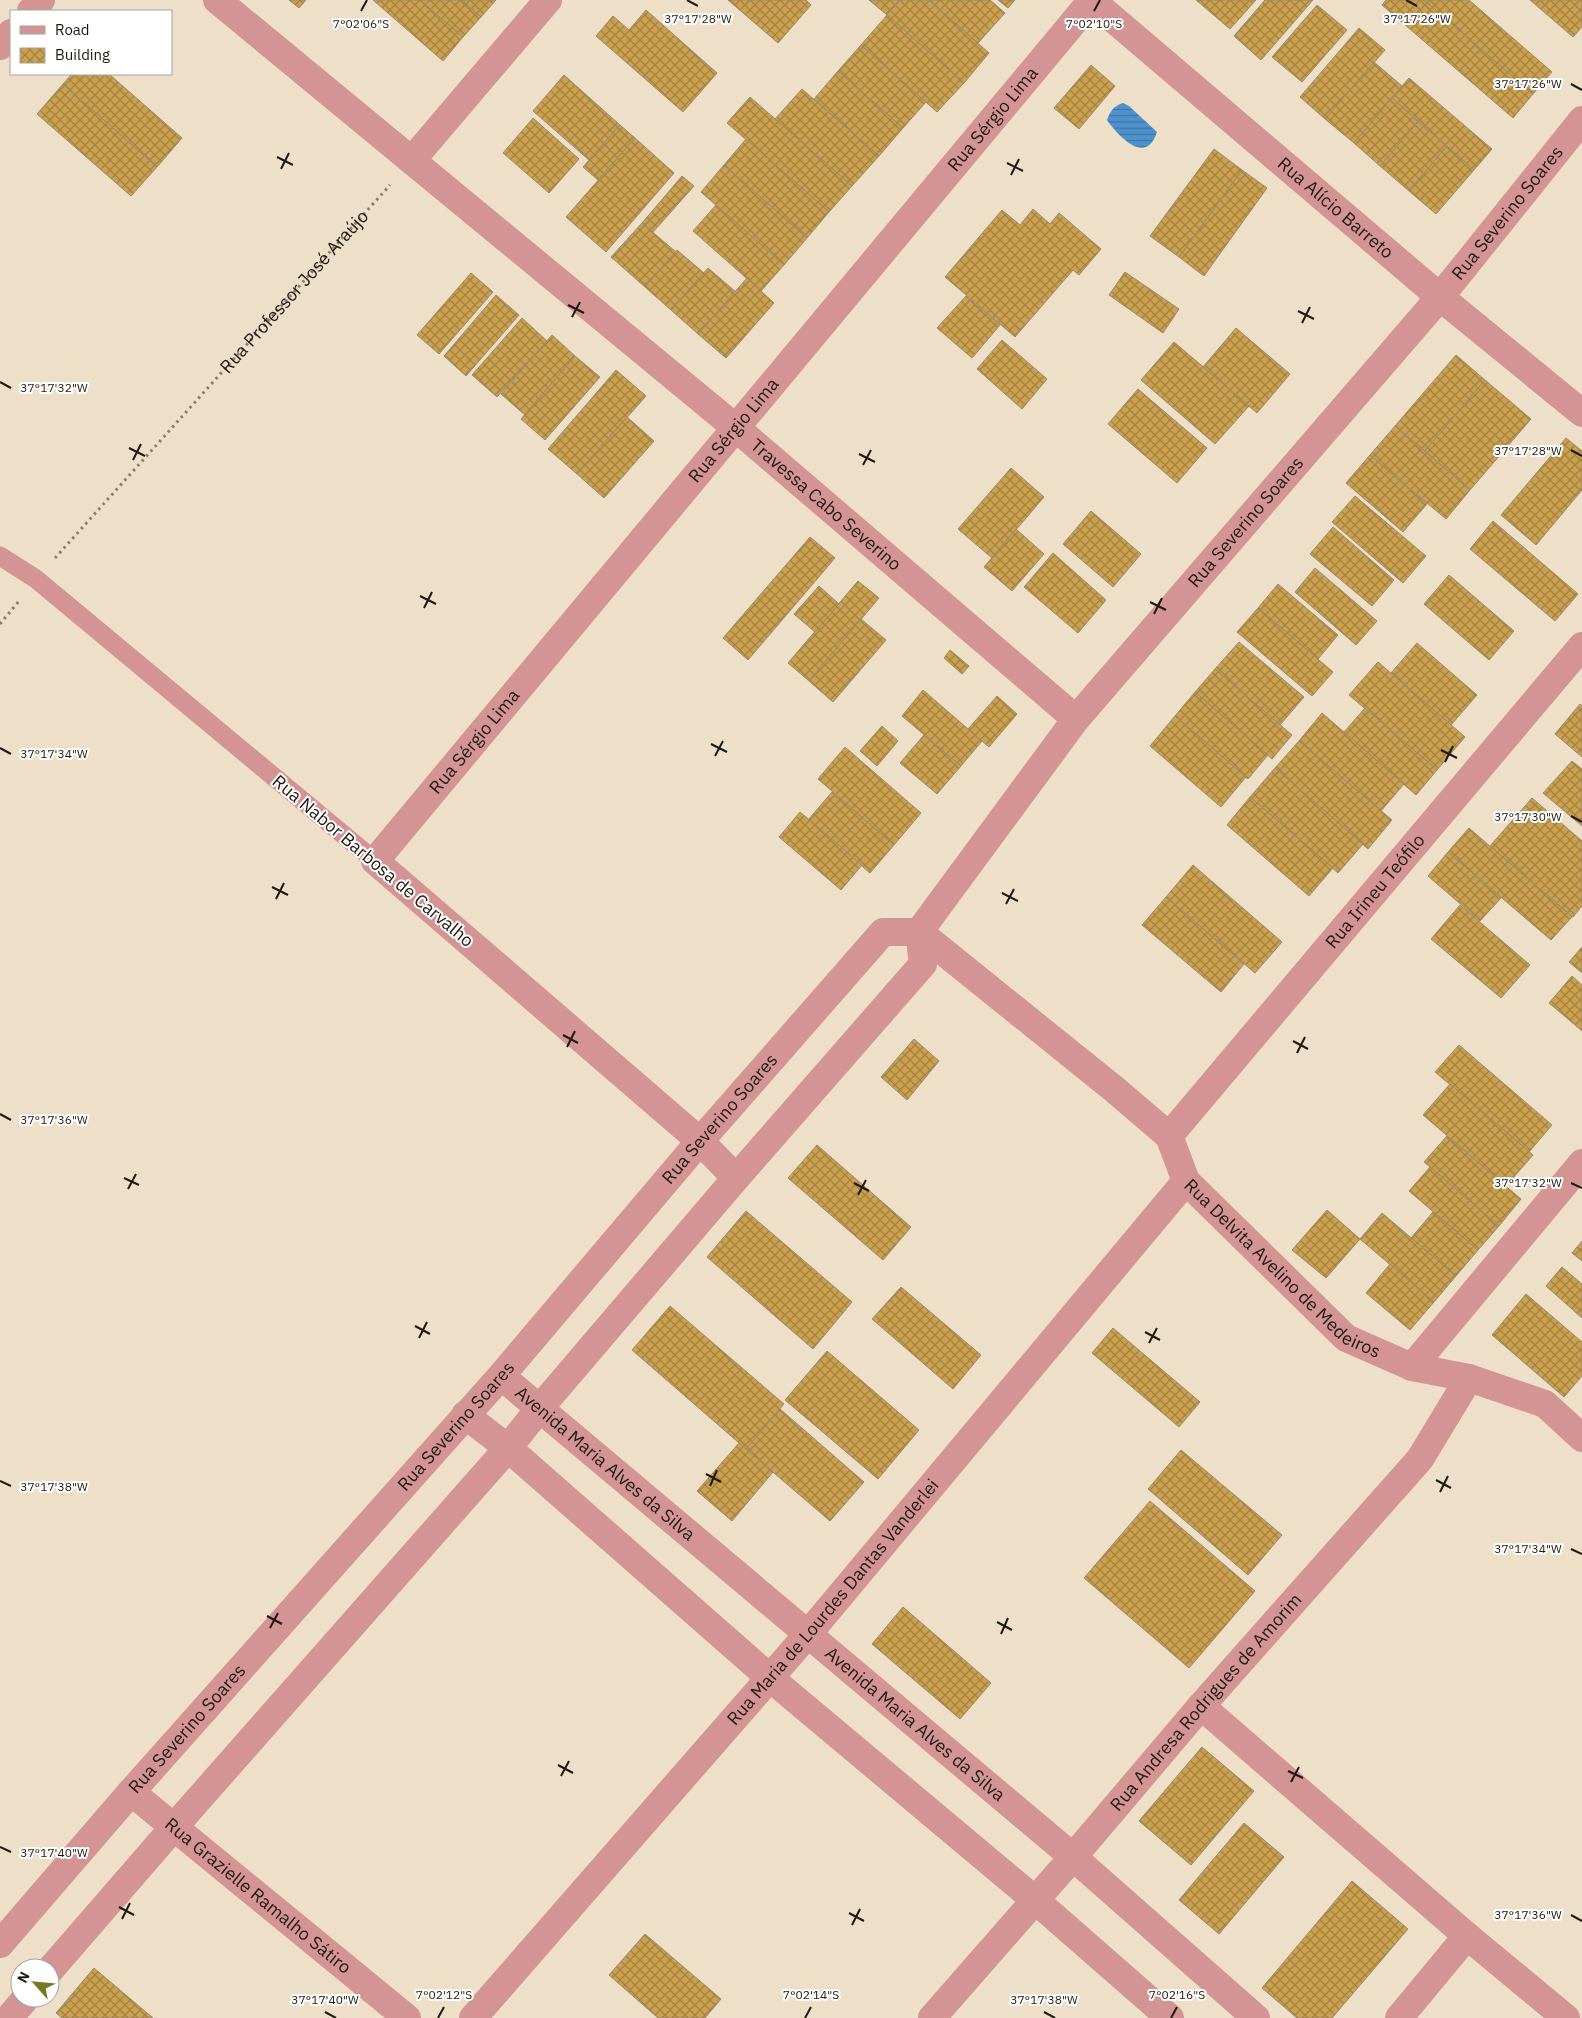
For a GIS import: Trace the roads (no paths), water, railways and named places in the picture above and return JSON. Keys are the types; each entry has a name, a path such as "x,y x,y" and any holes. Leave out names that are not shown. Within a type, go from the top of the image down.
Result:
{"street":[{"path":"31,10 40,0"},
{"name":"Travessa Cabo Severino","path":"217,0 736,428 1076,719"},
{"path":"412,160 548,0"},
{"name":"Rua Alício Barreto","path":"1092,0 1440,297 1582,413"},
{"name":"Rua Sérgio Lima","path":"375,860 1092,0"},
{"name":"Rua Severino Soares","path":"0,1944 131,1792 501,1376 700,1141 882,932 919,932 1076,719 1440,297 1582,120"},
{"name":"Rua Irineu Teófilo","path":"1169,1136 1582,646"},
{"name":"Rua Nabor Barbosa de Carvalho","path":"375,860 700,1141 736,1178"},
{"path":"919,932 1169,1136"},
{"path":"60,1958 508,1448 736,1178 923,964 919,932"},
{"name":"Rua Delvita Avelino de Medeiros","path":"1169,1136 1186,1182 1346,1338 1412,1367 1468,1378 1545,1404 1582,1438"},
{"path":"1412,1367 1582,1163"},
{"name":"Rua Maria de Lourdes Dantas Vanderlei","path":"473,2018 808,1634 1186,1182"},
{"name":"Avenida Maria Alves da Silva","path":"501,1376 1073,1857 1256,2018"},
{"name":"Rua Andresa Rodrigues de Amorim","path":"932,2018 1073,1857 1201,1706 1420,1459 1468,1378"},
{"path":"465,1415 508,1448 770,1678 1035,1900 1170,2018"},
{"path":"1201,1706 1467,1936 1566,2018"},
{"name":"Rua Grazielle Ramalho Sátiro","path":"131,1792 407,2018"},
{"path":"1399,2018 1467,1936"}],"lane":[{"name":"Rua Nabor Barbosa de Carvalho","path":"0,556 36,579 375,860"}],"water":[{"path":"1123,103 1129,106 1157,132 1152,142 1146,147 1140,148 1132,145 1118,134 1107,120 1113,109"}]}
